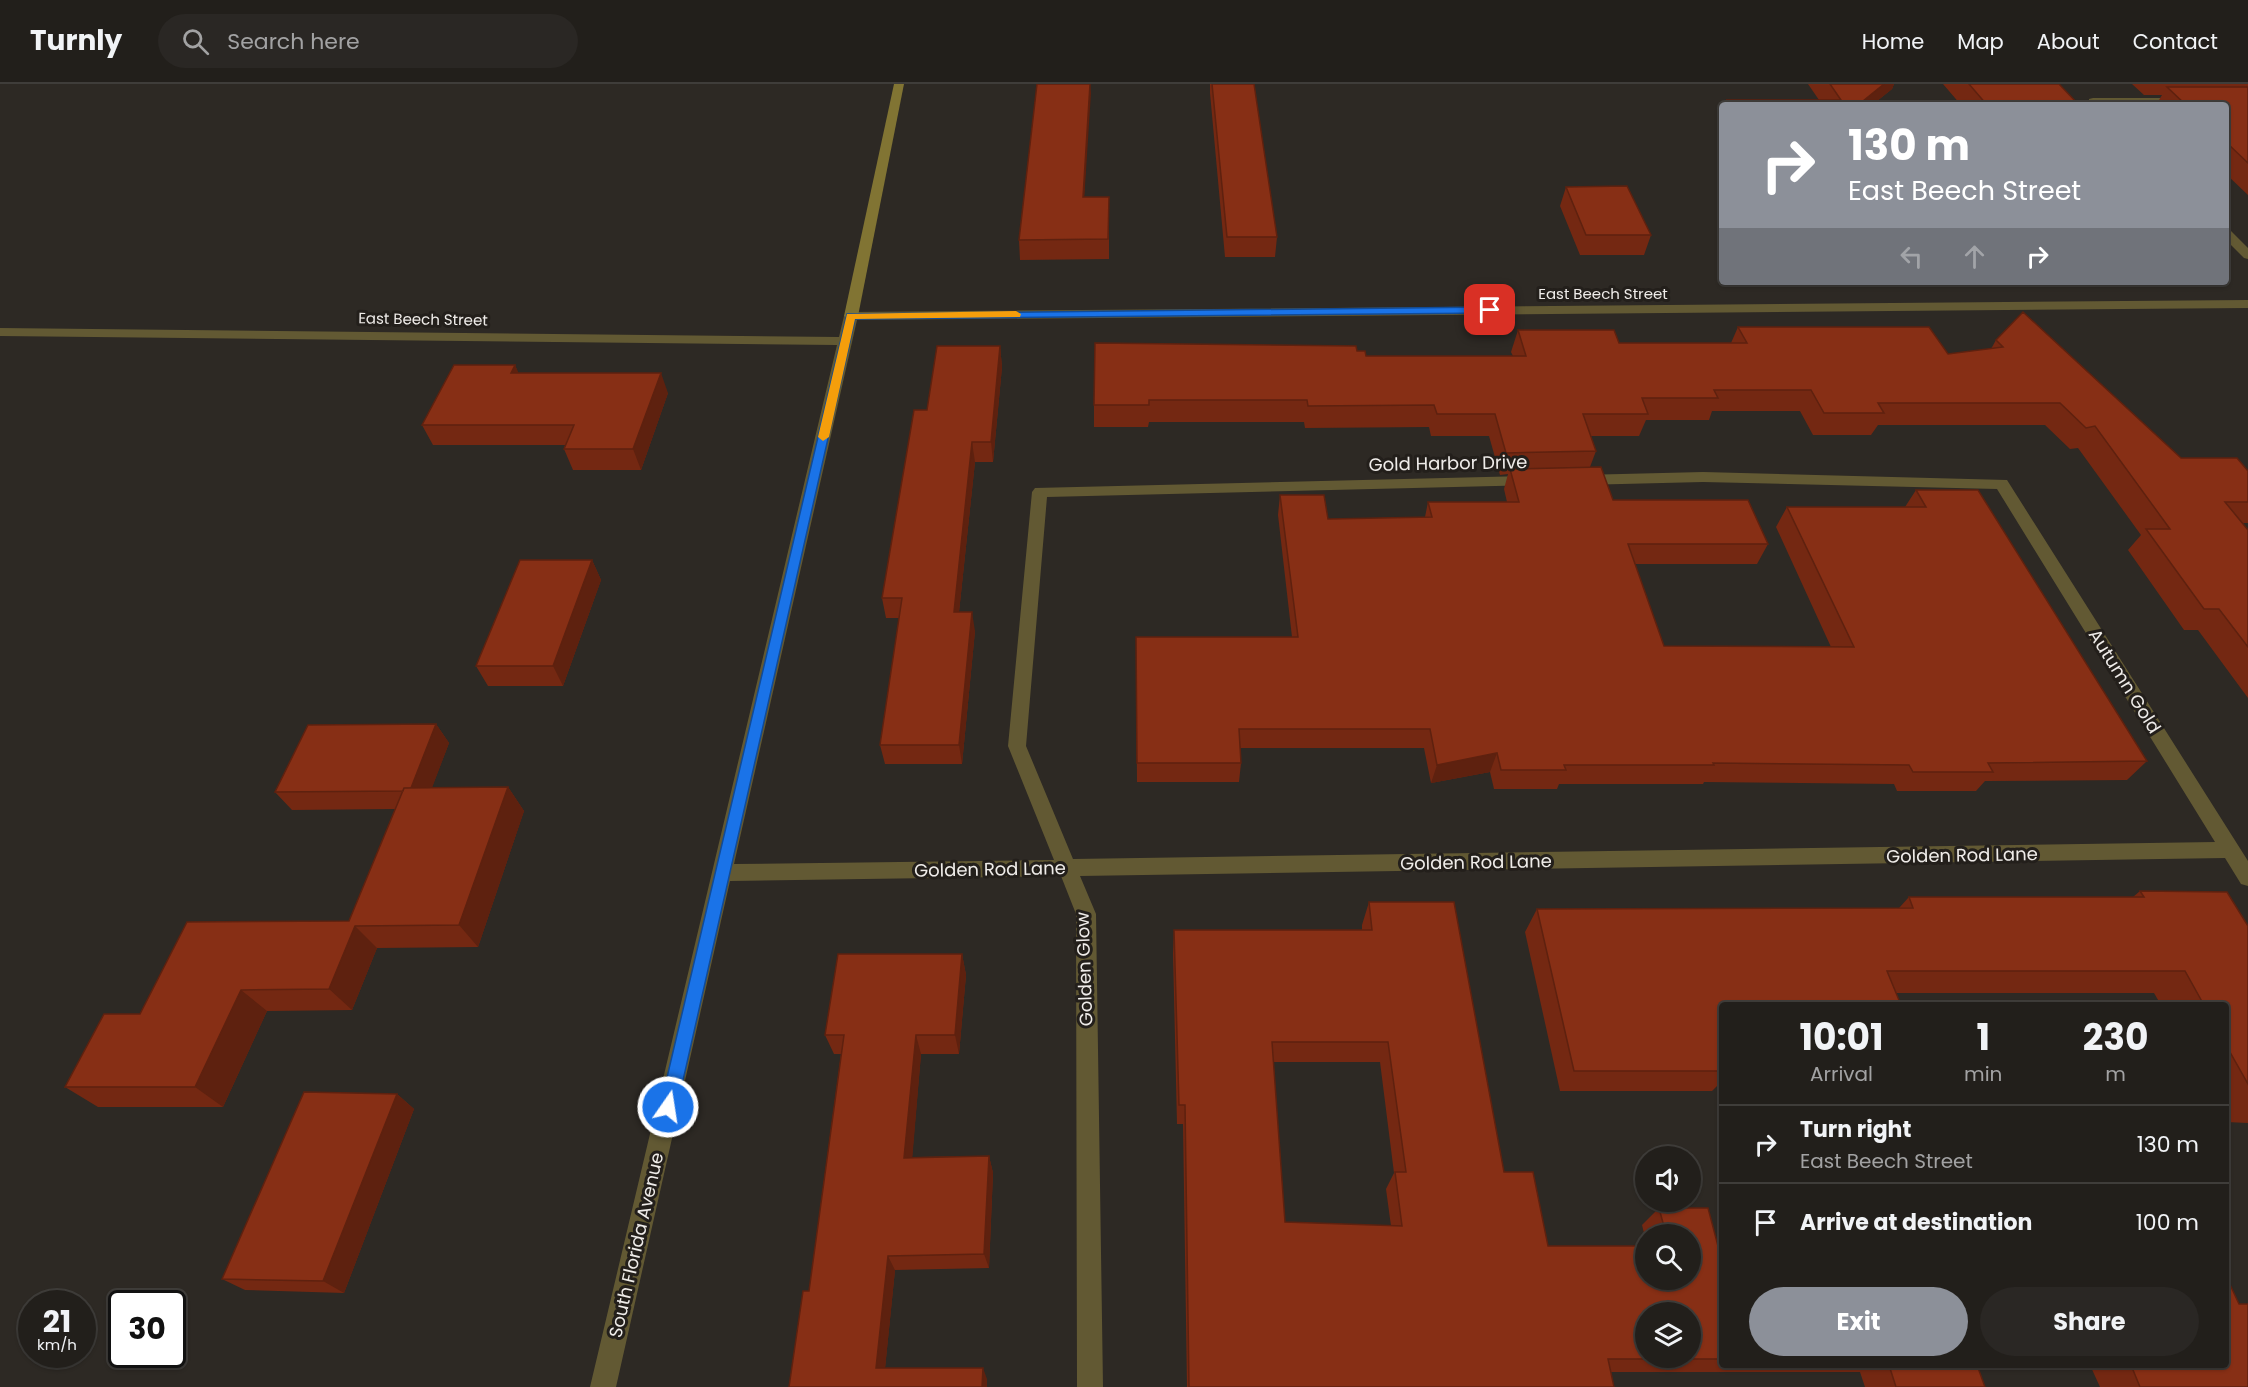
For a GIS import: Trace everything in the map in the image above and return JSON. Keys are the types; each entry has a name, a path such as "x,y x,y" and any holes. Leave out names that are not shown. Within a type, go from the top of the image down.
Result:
{"street":[{"name":"South Florida Avenue","path":"603,1387 846,341 899,84"},
{"path":"2131,102 2200,100"},
{"path":"2229,236 2248,255"},
{"name":"East Beech Street","path":"851,316 2248,304"},
{"name":"East Beech Street","path":"0,332 846,341"},
{"name":"Gold Harbor Drive","path":"1040,492 1703,477 2002,483"},
{"name":"Autumn Gold","path":"2002,483 2248,879"},
{"name":"Golden Glow","path":"1040,492 1017,746 1086,914 1090,1387"},
{"name":"Golden Rod Lane","path":"722,873 2230,850"}],"building":[{"path":"1037,84 1090,84 1083,197 1109,197 1108,239 1019,240"},
{"path":"1212,84 1254,84 1277,237 1227,237"},
{"path":"1830,84 1884,84 1862,102 1728,102 1727,100 1841,100"},
{"path":"1969,84 2059,84 2076,102 1984,102"},
{"path":"2167,87 2248,87 2248,163 2229,145 2229,102 2183,102"},
{"path":"1627,186 1651,235 1586,235 1566,187"},
{"path":"2023,312 2181,458 2237,458 2248,471 2248,502 2225,502 2248,530 2248,647 2219,609 2204,609 2146,529 2170,529 2095,426 2086,428 2060,403 1878,403 1884,413 1824,413 1811,390 1714,390 1718,398 1642,398 1648,414 1583,414 1596,451 1506,453 1495,414 1437,414 1434,405 1308,406 1307,400 1149,400 1149,405 1094,405 1095,343 1356,346 1357,351 1365,351 1366,356 1526,356 1518,330 1614,330 1619,343 1747,343 1738,327 1929,327 1948,354 2003,347 1996,340"},
{"path":"937,346 1000,346 991,442 972,442 954,612 972,612 959,745 880,745 902,598 882,598 914,410 927,410"},
{"path":"454,365 515,365 511,373 661,373 633,449 564,449 574,425 422,425"},
{"path":"1601,467 1613,500 1748,500 1768,544 1628,544 1664,646 1854,647 1787,507 1926,507 1916,490 1978,490 2147,761 1988,763 1993,772 1913,772 1909,765 1713,763 1714,765 1564,765 1566,770 1501,770 1497,753 1437,765 1430,729 1239,729 1241,763 1137,763 1136,637 1298,637 1280,495 1324,495 1328,519 1432,517 1428,502 1519,502 1510,469"},
{"path":"520,560 592,560 553,666 476,666"},
{"path":"436,724 411,788 404,788 403,791 275,792 308,725"},
{"path":"508,787 459,925 355,926 329,989 241,990 195,1087 65,1087 104,1014 140,1014 187,922 349,921 404,788"},
{"path":"2140,891 2227,892 2248,926 2248,1084 2229,1050 2229,1002 2202,1002 2185,971 1887,971 1900,1002 1719,1002 1719,1071 1574,1071 1537,909 1913,908 1909,897 2144,897"},
{"path":"1369,902 1454,902 1504,1172 1533,1172 1548,1246 1635,1246 1635,1290 1701,1290 1701,1224 1663,1224 1660,1212 1701,1212 1701,1208 1708,1208 1719,1246 1719,1359 1701,1359 1701,1302 1635,1302 1635,1359 1608,1359 1614,1387 1189,1387 1185,1105 1179,1105 1174,930 1372,930","holes":["1272,1042 1388,1042 1406,1172 1395,1172 1402,1226 1285,1222"]},
{"path":"838,954 962,954 955,1035 916,1035 904,1158 989,1156 984,1254 888,1256 876,1368 983,1368 982,1387 789,1387 803,1291 809,1291 844,1035 825,1035"},
{"path":"304,1092 397,1094 323,1281 222,1279"},
{"path":"2229,1282 2239,1304 2248,1304 2248,1387 2140,1387 2132,1368 2229,1368"},
{"path":"1890,1368 1978,1368 1985,1387 1896,1387"}],"slow traffic":[{"path":"823,437 851,316 1016,314"}],"route":[{"path":"668,1107 851,316 1490,310"}]}
